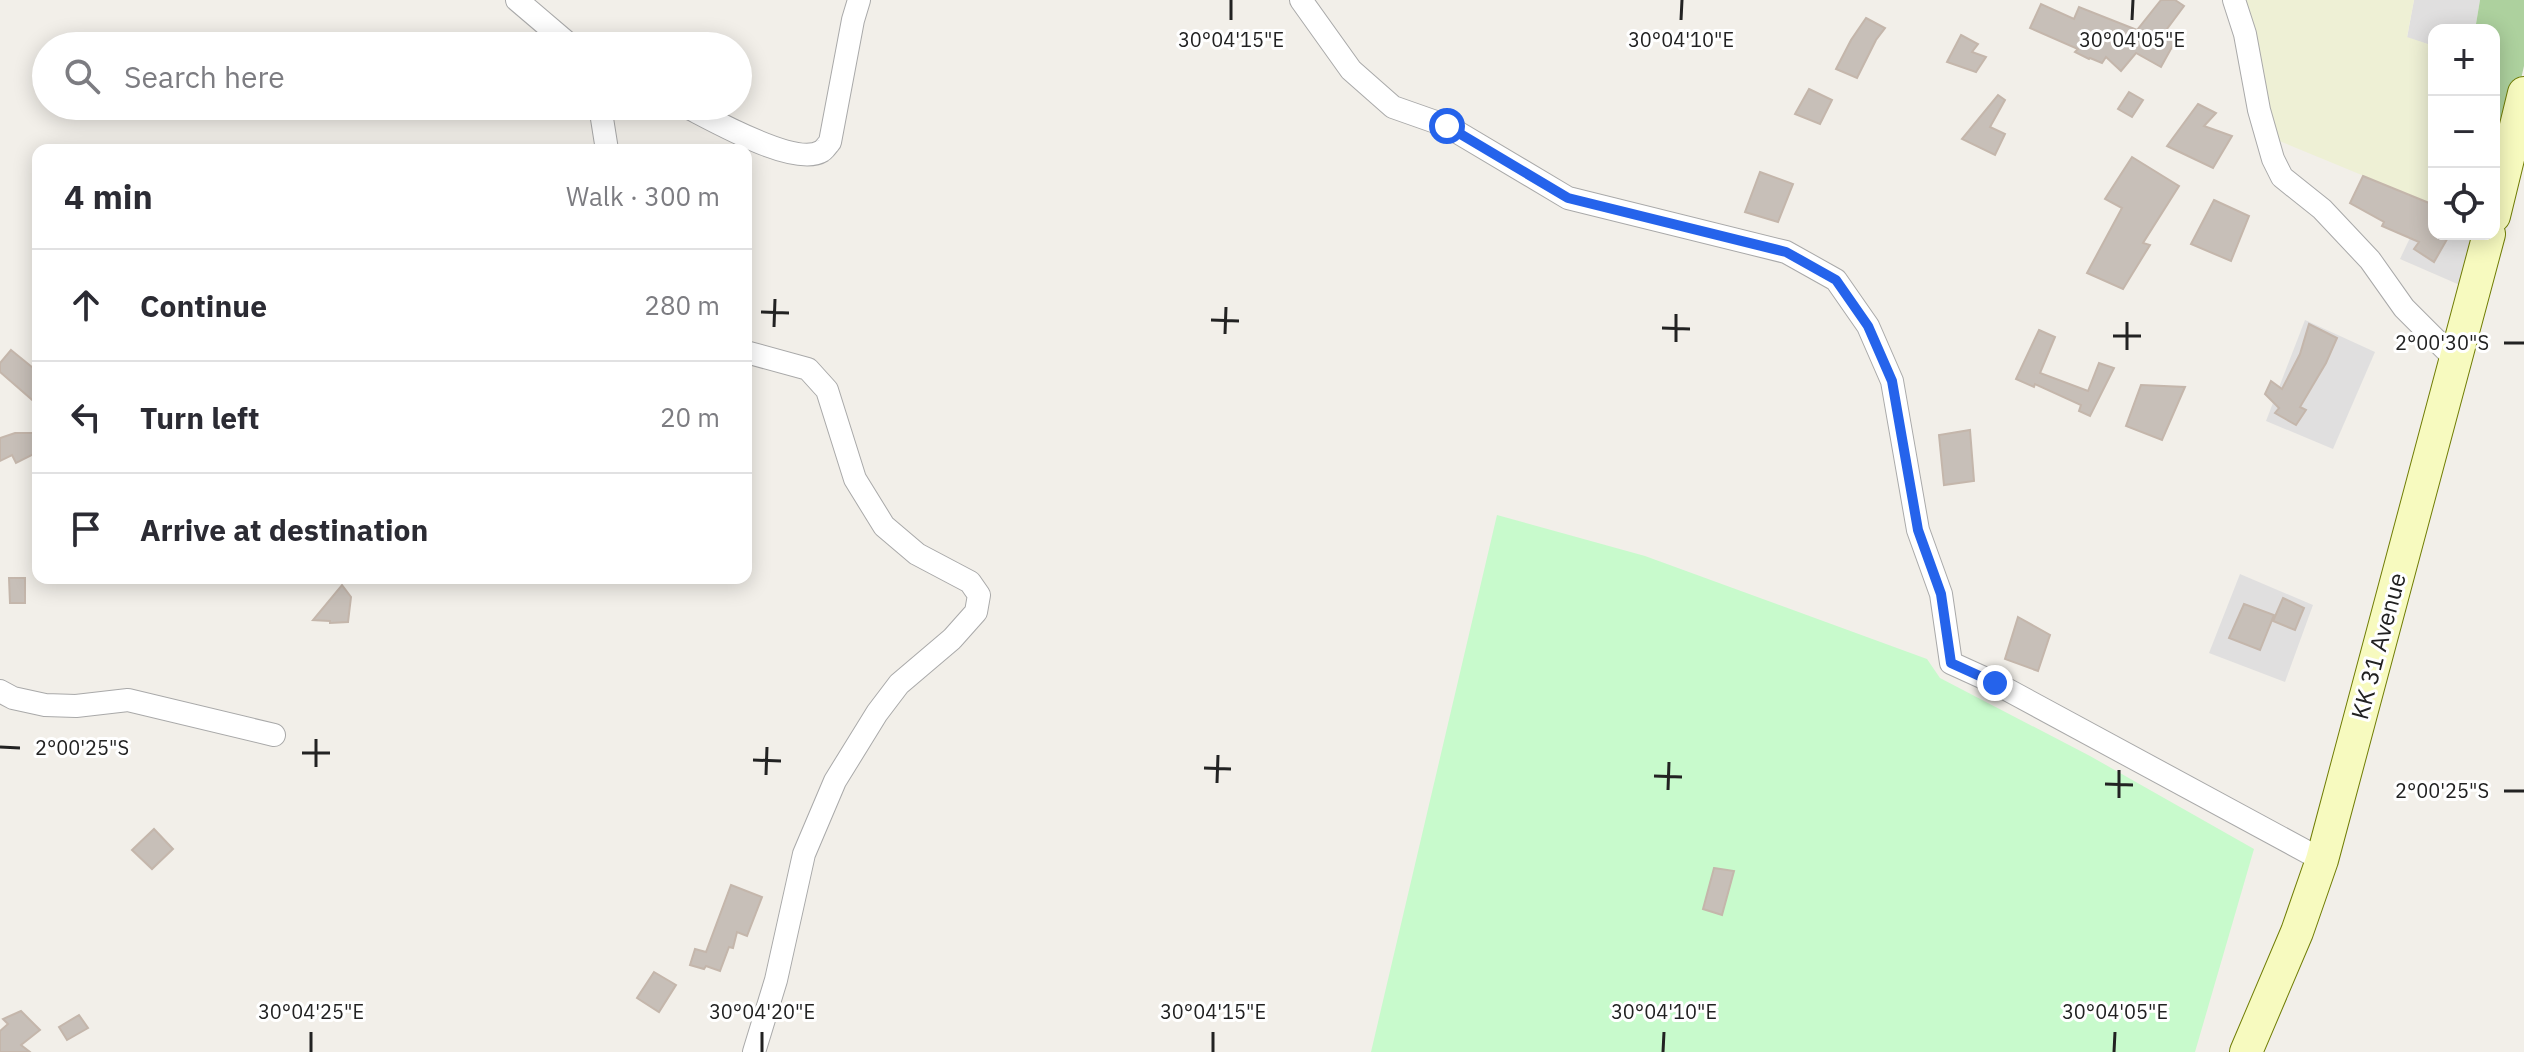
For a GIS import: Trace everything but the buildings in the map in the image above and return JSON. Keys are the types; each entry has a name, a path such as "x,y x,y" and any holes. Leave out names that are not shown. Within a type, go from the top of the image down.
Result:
{"main road":[{"path":"2500,191 2524,93"},
{"name":"KK 31 Avenue","path":"2246,1052 2297,932 2322,860 2487,240"}],"street":[{"path":"517,0 555,32"},
{"path":"713,120 762,145 810,155 822,151 830,142 859,0"},
{"path":"1301,0 1351,70 1393,107 1447,126 1568,198 1786,252 1836,280 1868,326 1892,381 1918,530 1941,594 1951,663 1995,683 2322,860"},
{"path":"2234,0 2245,34 2259,110 2273,159 2282,177 2322,209 2370,260 2404,308 2455,359"},
{"path":"602,120 606,144"},
{"path":"752,354 808,369 827,390 855,479 884,526 917,554 970,582 979,595 976,612 952,639 899,684 835,781 804,854 776,980 754,1052"},
{"path":"0,691 13,698 45,705 76,706 128,700 274,735"}],"shaded area":[{"path":"2414,0 2480,0 2476,24 2428,24 2428,44 2407,38"},
{"path":"2427,202 2428,240 2483,240 2469,289 2400,259"},
{"path":"2305,320 2375,352 2333,449 2266,421"},
{"path":"2240,574 2313,605 2285,682 2209,653"}],"green space":[{"path":"2225,0 2414,0 2407,37 2428,44 2427,202 2260,133"},
{"path":"2480,0 2524,0 2524,66 2500,170 2500,24 2476,24"},
{"path":"1497,515 1645,556 1927,659 1940,678 2090,756 2254,849 2195,1052 1371,1052"}],"route":[{"path":"1447,126 1568,198 1786,252 1836,280 1868,326 1892,381 1918,530 1941,594 1951,663 1995,683"}]}
